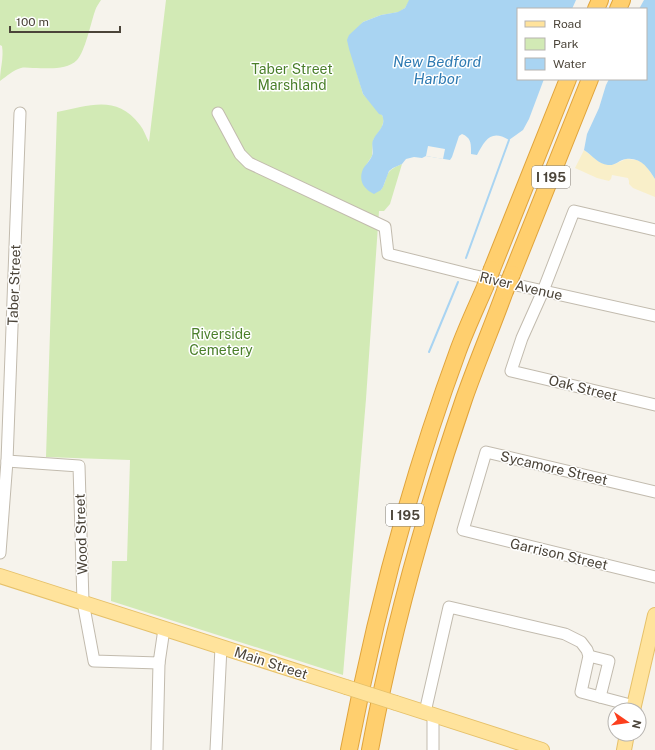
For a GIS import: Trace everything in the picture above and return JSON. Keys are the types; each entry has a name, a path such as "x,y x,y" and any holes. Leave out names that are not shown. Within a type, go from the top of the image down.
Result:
{"highway":[{"name":"I 195","path":"348,750 376,620 412,490 430,433 459,350 568,80"},
{"name":"I 195","path":"370,750 392,649 424,527 463,404 505,291 590,80"}],"main road":[{"name":"Main Street","path":"0,576 542,750"},
{"path":"634,702 655,615"}],"street":[{"name":"Taber Street","path":"0,553 7,461 5,363 14,287 20,113"},
{"name":"River Avenue","path":"218,113 240,154 249,163 384,227 388,254 655,316"},
{"path":"543,291 574,211 655,230"},
{"name":"Oak Street","path":"543,291 522,338 511,371 655,405"},
{"name":"Sycamore Street","path":"463,530 486,452 655,492"},
{"name":"Wood Street","path":"7,461 79,466 83,602 94,661 159,663"},
{"name":"Garrison Street","path":"463,530 655,577"},
{"path":"433,750 429,714 449,607 565,634 580,642 587,650 589,656 581,692 615,702"},
{"path":"157,750 159,663 164,629"},
{"path":"216,750 221,647"},
{"path":"589,656 609,661 600,697"}],"green space":[{"path":"0,0 101,0 95,10 83,51 73,64 50,68 21,68 0,81 3,55 2,46 0,45"},
{"name":"Riverside Cemetery","path":"166,0 410,0 405,8 399,12 381,15 363,22 348,42 363,94 384,119 382,127 373,140 372,156 363,170 381,190 389,172 402,164 390,204 384,211 379,211 366,399 343,675 111,601 112,561 127,561 130,460 46,457 57,112 91,105 112,106 122,109 131,115 141,127 149,142"}],"sand":[{"path":"584,150 601,163 615,164 626,159 637,160 645,164 655,179 655,197 633,188 629,184 628,178 612,175 609,181 597,178 575,168"}],"water":[{"name":"New Bedford Harbor","path":"409,0 576,0 572,8 517,8 517,80 544,80 529,119 523,130 509,140 498,136 489,138 477,155 471,154 471,145 469,140 462,134 459,136 450,160 426,156 422,158 414,157 406,159 402,164 389,171 383,187 374,194 367,190 361,177 364,167 372,156 373,140 382,125 383,119 382,115 379,114 363,94 347,40 349,35 363,22 381,15 398,12 405,8"},
{"path":"644,0 655,0 655,179 644,164 636,160 626,159 613,165 608,165 598,161 584,150 587,134 599,108 608,80 647,80 647,8 640,8"}],"pier":[{"path":"428,146 445,149 443,159 426,156"}],"waterway":[{"path":"466,258 509,140"},
{"path":"429,352 458,282"}],"park label":[{"name":"Taber Street Marshland","path":"292,78"}]}
